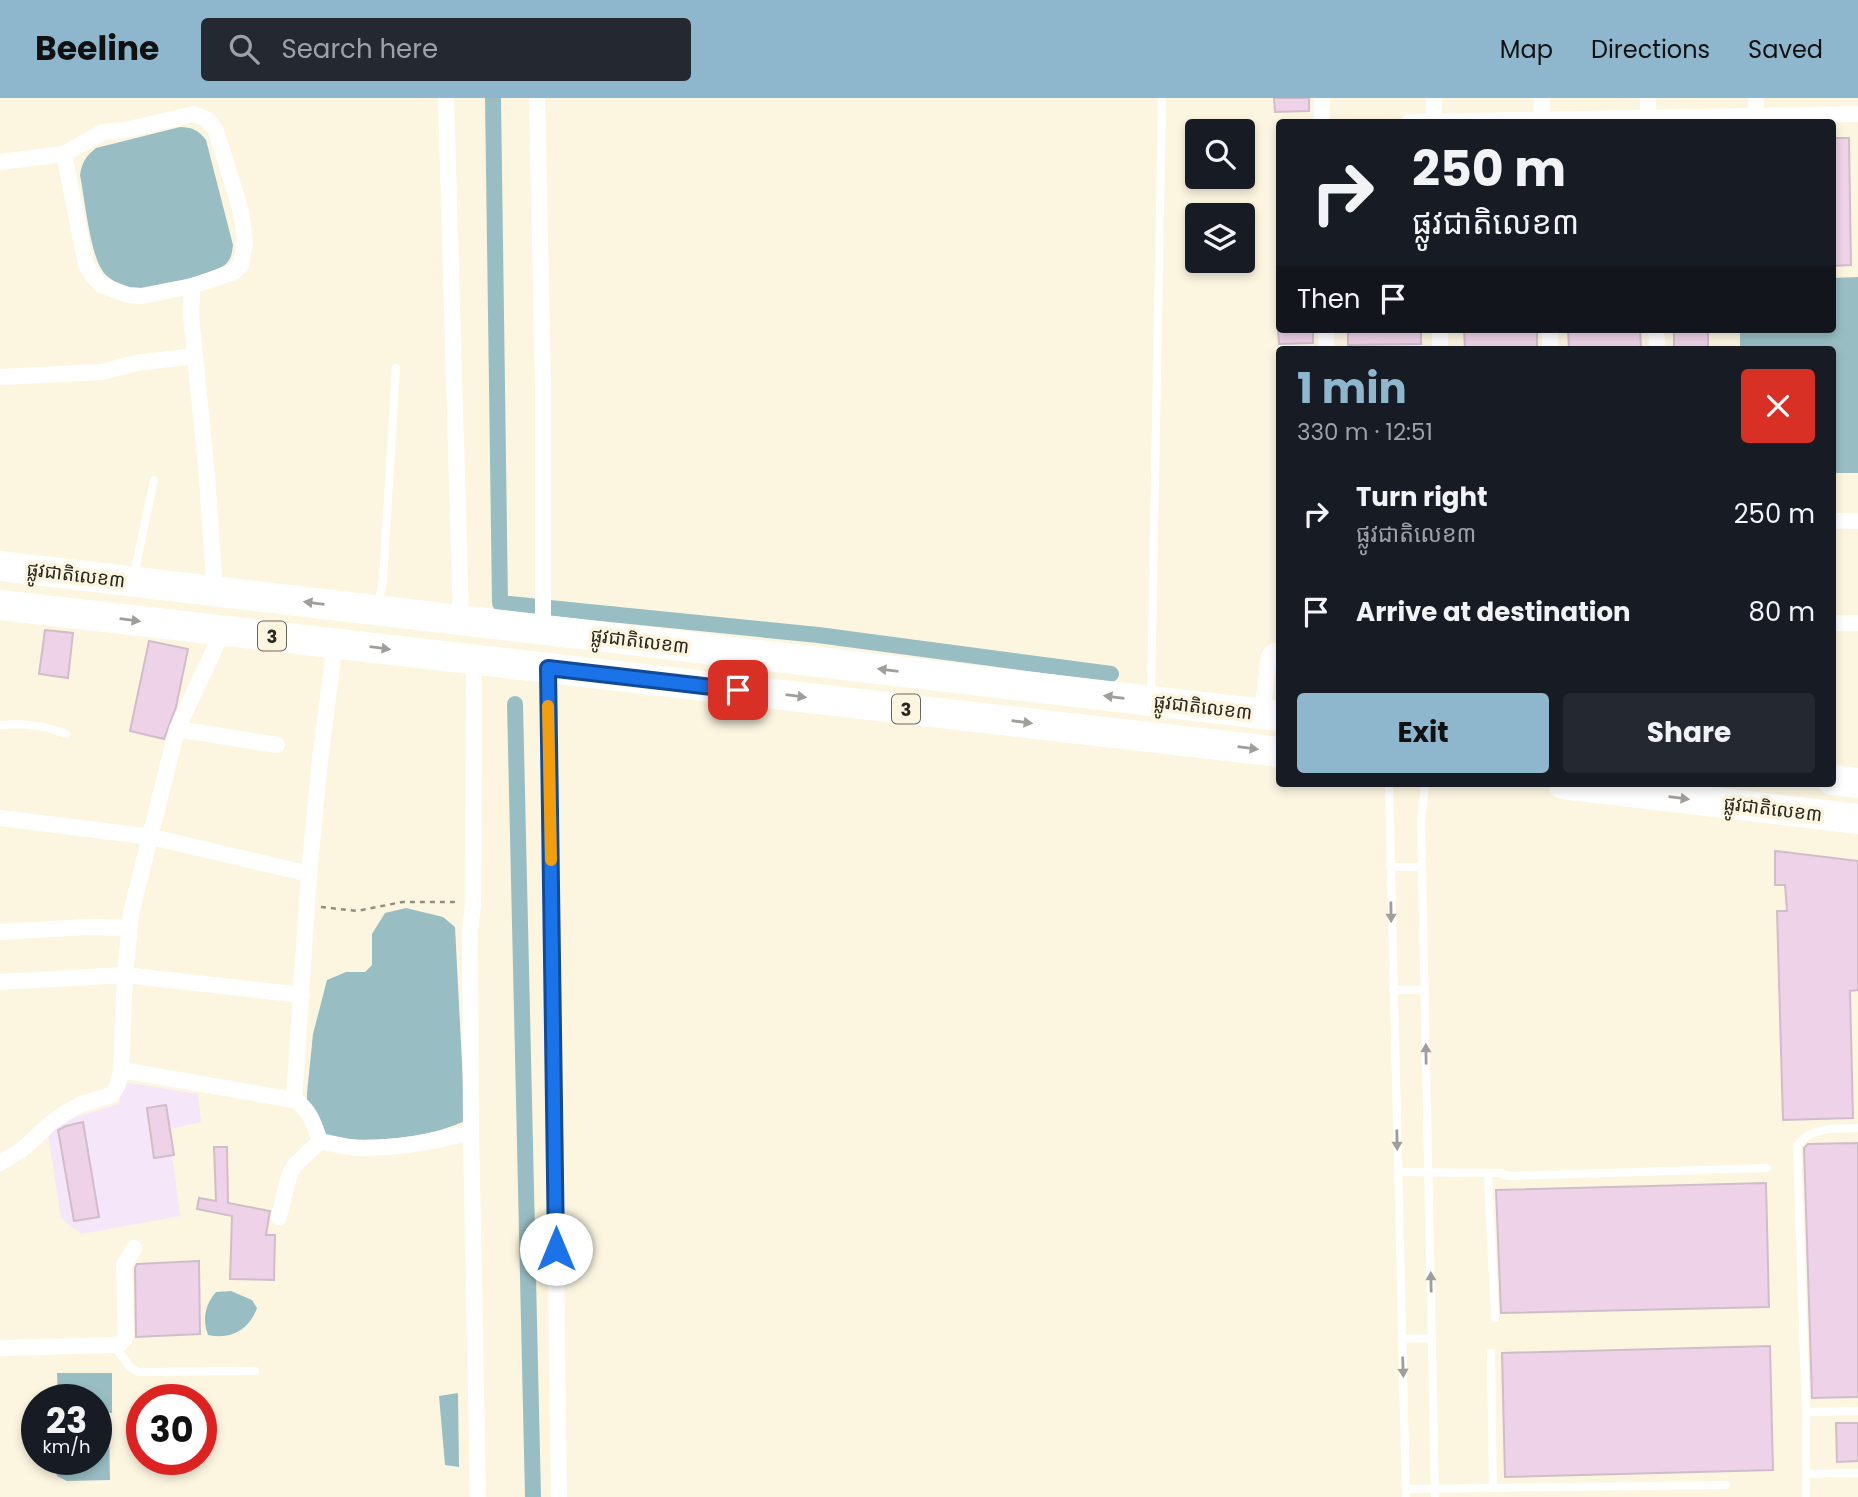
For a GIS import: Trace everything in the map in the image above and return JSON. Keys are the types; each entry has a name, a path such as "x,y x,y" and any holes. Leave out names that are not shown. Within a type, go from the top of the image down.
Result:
{"highway":[{"name":"ផ្លូវជាតិលេខ៣","path":"0,566 1271,715"},
{"name":"ផ្លូវជាតិលេខ៣","path":"0,605 1276,752"},
{"name":"ផ្លូវជាតិលេខ៣","path":"1836,780 1858,783"},
{"name":"ផ្លូវជាតិលេខ៣","path":"1588,787 1858,819"}],"street":[{"path":"446,98 470,621"},
{"path":"537,98 543,385 539,629"},
{"path":"1322,98 1322,119"},
{"path":"1434,98 1434,119"},
{"path":"1542,98 1542,119"},
{"path":"1648,98 1648,119"},
{"path":"1756,98 1756,119"},
{"path":"0,162 64,154 103,132 125,130 194,114 208,120 216,131 241,211 244,255 241,265 234,272 154,295 128,295 101,285 86,265 64,154"},
{"path":"1773,119 1858,114"},
{"path":"192,286 191,315 215,591"},
{"path":"0,377 102,372 136,363 195,356"},
{"path":"1836,521 1858,521"},
{"path":"1836,623 1858,623"},
{"path":"0,1163 23,1149 53,1121 79,1105 111,1095 118,1085 129,928 177,729 223,631"},
{"path":"293,1100 309,874 335,643"},
{"path":"1271,715 1269,656 1276,651"},
{"path":"478,660 470,933 478,1497"},
{"path":"541,667 559,1497"},
{"path":"177,729 276,745"},
{"path":"0,818 152,837 309,874"},
{"path":"0,932 87,927 129,928"},
{"path":"0,982 125,975 302,995"},
{"path":"121,1070 293,1100 310,1114 320,1141"},
{"path":"320,1141 362,1148 438,1141 471,1132"},
{"path":"279,1217 294,1166 320,1141"},
{"path":"0,1348 121,1343 127,1338 124,1265 134,1248"}],"lane":[{"path":"1151,701 1162,98"},
{"path":"377,611 383,580 396,368"},
{"path":"133,582 153,480"},
{"path":"0,725 42,725 65,734"},
{"path":"1388,787 1406,1493 1493,1488 1726,1485"},
{"path":"1425,787 1421,821 1435,1493"},
{"path":"1390,867 1422,867"},
{"path":"1393,990 1424,990"},
{"path":"1806,1497 1806,1412 1797,1146 1803,1138 1821,1130 1858,1128"},
{"path":"1398,1172 1500,1173 1508,1176 1768,1168"},
{"path":"1488,1174 1495,1318"},
{"path":"1402,1339 1432,1338"},
{"path":"113,1345 131,1368 139,1372 255,1371"},
{"path":"1490,1353 1493,1488"},
{"path":"1806,1412 1858,1411"},
{"path":"1806,1474 1858,1473"}],"path":[{"path":"308,905 358,911 402,902 472,903"}],"shaded area":[{"path":"123,1082 198,1094 201,1122 169,1129 180,1216 81,1234 61,1218 48,1134 62,1121 119,1104"}],"water":[{"path":"180,127 194,130 206,140 233,245 231,255 226,264 198,276 145,289 129,288 105,274 95,255 80,175 82,166 96,148"},
{"path":"1858,277 1858,473 1836,473 1836,346 1740,346 1740,333 1836,333 1836,278"},
{"path":"406,908 443,917 455,927 465,1121 414,1136 361,1140 326,1138 307,1101 307,1093 313,1034 327,980 346,972 365,972 372,965 372,934 385,913"},
{"path":"231,1291 252,1300 257,1308 254,1316 238,1332 224,1336 208,1335 205,1318 209,1302 216,1292"},
{"path":"57,1373 112,1373 112,1384 57,1384"},
{"path":"458,1393 459,1467 445,1465 439,1396"},
{"path":"110,1475 110,1480 67,1481 57,1476"}],"building":[{"path":"1274,98 1309,98 1309,111 1275,112"},
{"path":"1836,138 1849,138 1851,265 1836,266"},
{"path":"1278,333 1313,333 1313,343 1279,344"},
{"path":"1348,333 1421,333 1421,344 1348,345"},
{"path":"1464,333 1537,333 1537,346 1465,346"},
{"path":"1568,333 1640,333 1641,346 1569,346"},
{"path":"1674,333 1708,333 1708,346 1674,346"},
{"path":"45,630 73,633 68,678 39,674"},
{"path":"149,641 188,649 176,707 164,739 130,731"},
{"path":"1775,851 1858,861 1858,990 1850,991 1853,1118 1783,1120 1777,911 1787,911 1785,885 1775,885"},
{"path":"166,1105 174,1155 154,1158 147,1108"},
{"path":"83,1122 99,1217 74,1221 58,1130"},
{"path":"1858,1143 1858,1397 1812,1398 1804,1148 1808,1144"},
{"path":"214,1147 227,1147 228,1203 270,1211 266,1235 275,1235 274,1280 230,1279 232,1216 197,1209 199,1198 216,1201"},
{"path":"1766,1183 1769,1307 1501,1313 1496,1190"},
{"path":"199,1261 200,1334 136,1337 137,1264"},
{"path":"1770,1346 1773,1470 1505,1477 1502,1353"},
{"path":"1836,1423 1858,1423 1858,1461 1837,1462"}],"waterway":[{"path":"493,98 500,603 818,635 1111,674"},
{"path":"515,704 533,1497"}],"slow traffic":[{"path":"548,706 551,860"}],"route":[{"path":"556,1249 548,668 738,690"}]}
